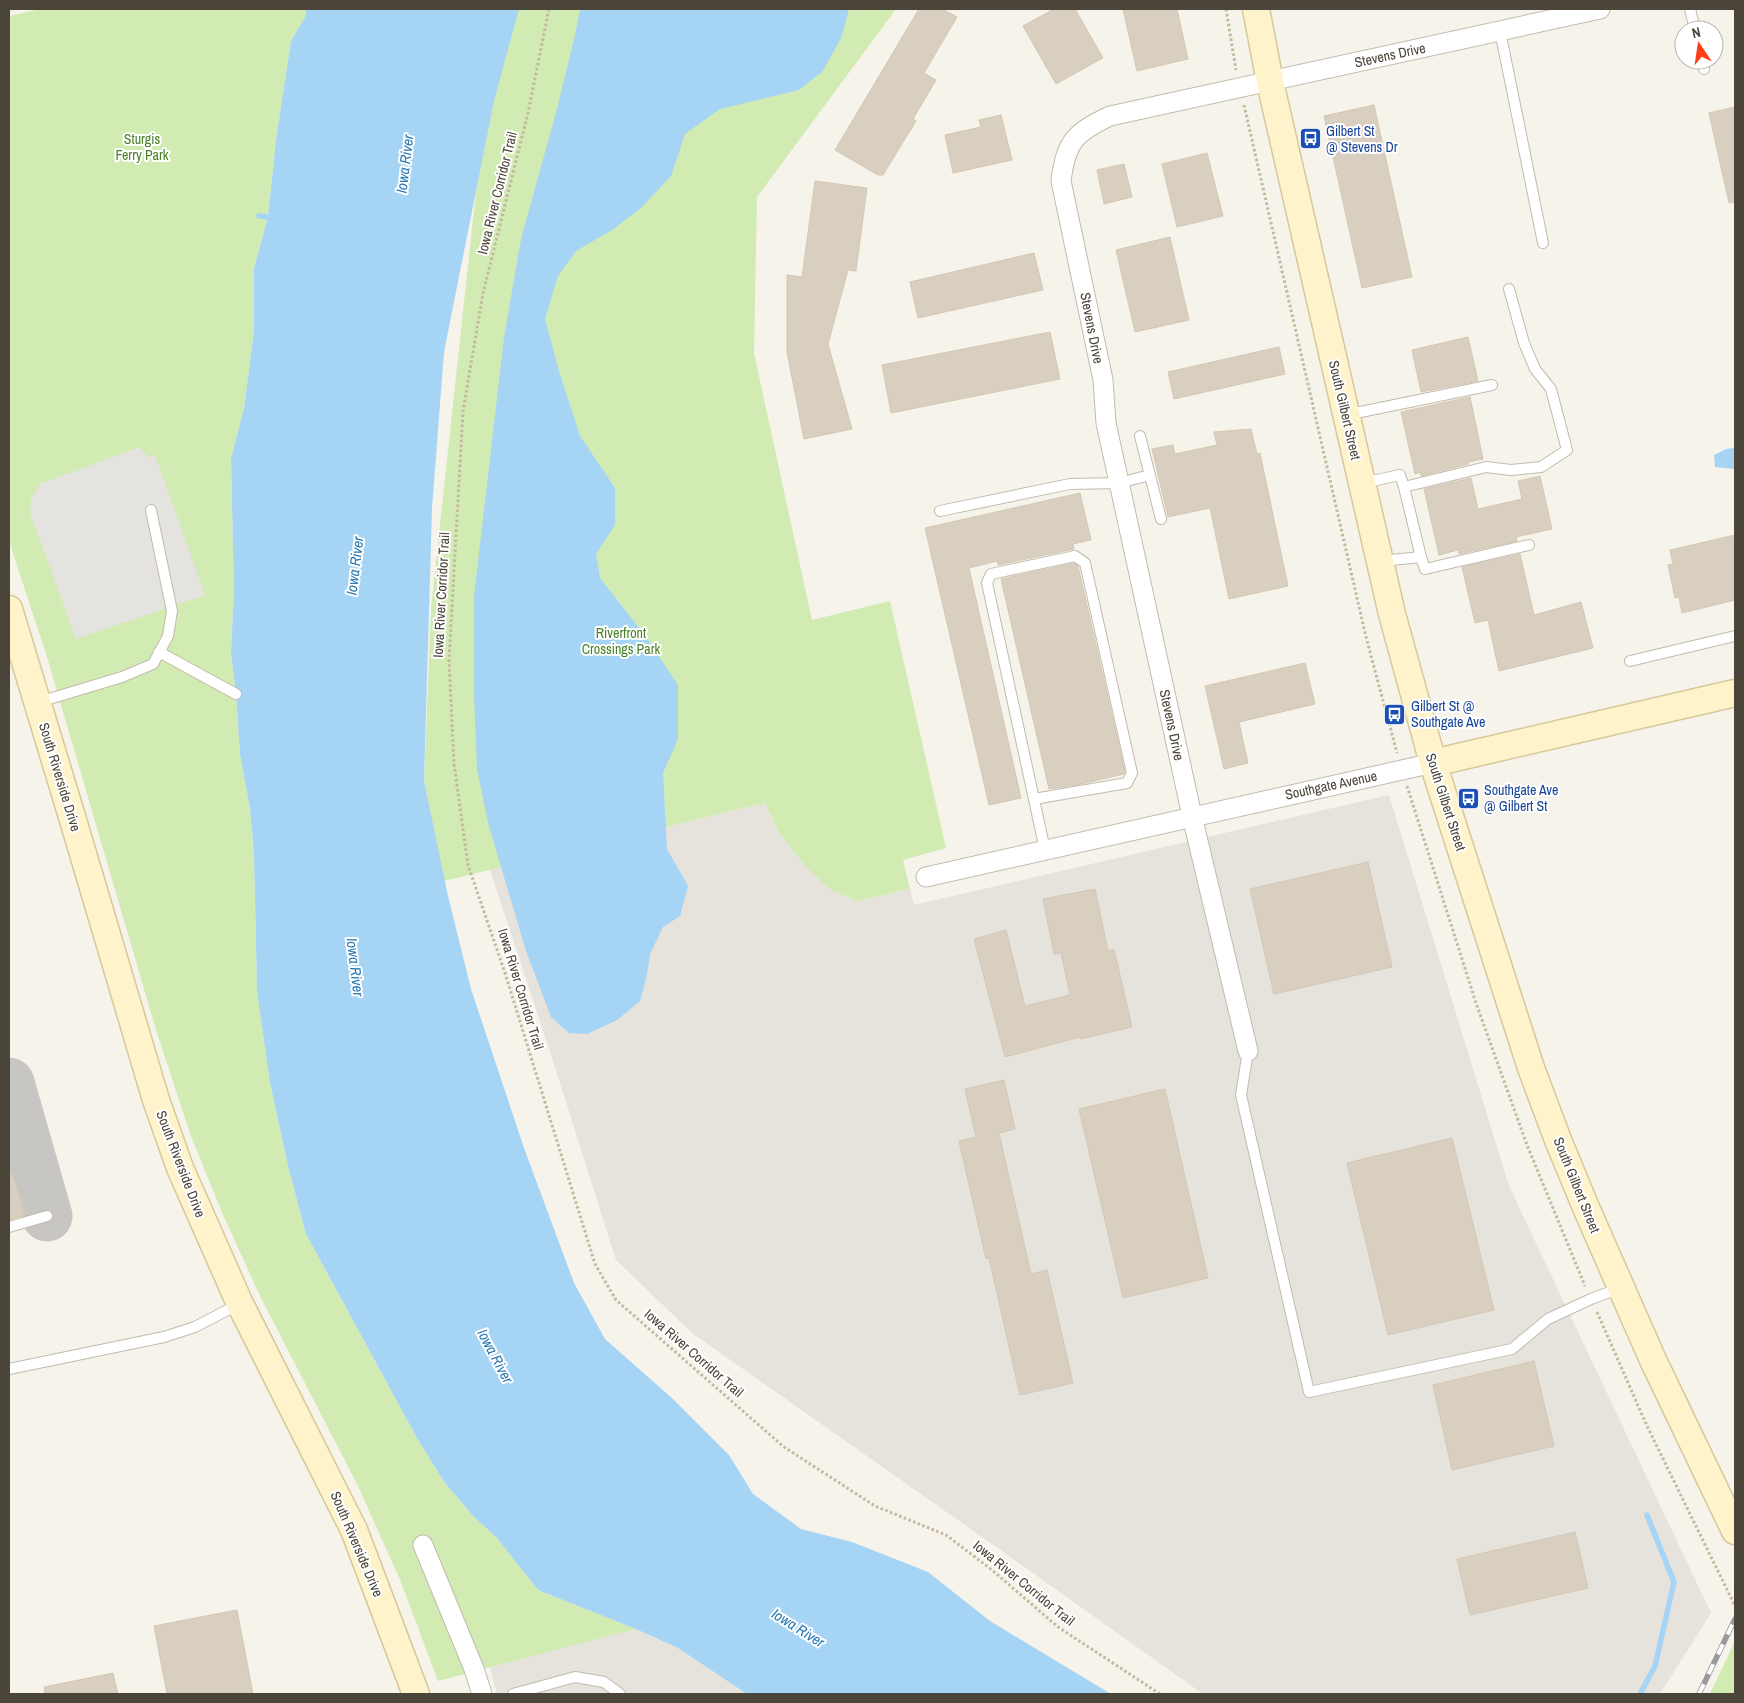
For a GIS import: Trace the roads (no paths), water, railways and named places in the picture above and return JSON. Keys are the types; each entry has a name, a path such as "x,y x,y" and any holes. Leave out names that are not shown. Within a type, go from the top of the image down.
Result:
{"main road":[{"name":"South Gilbert Street","path":"1256,9 1270,82 1392,614 1433,763 1532,1068 1583,1202 1708,1477 1735,1531"},
{"name":"South Riverside Drive","path":"9,609 156,1100 180,1168 240,1304 354,1530 416,1694"},
{"name":"Southgate Avenue","path":"1433,763 1735,694"}],"street":[{"name":"Stevens Drive","path":"1248,1051 1192,816 1106,423 1103,380 1061,182 1064,160 1073,140 1089,126 1110,116 1600,9"},
{"name":"Southgate Avenue","path":"926,877 1433,763"},
{"path":"423,1545 474,1669 482,1694"}],"lane":[{"path":"1500,31 1543,243"},
{"path":"1404,487 1486,467 1511,470 1541,467 1567,450 1551,390 1534,369 1508,289"},
{"path":"1346,415 1492,385"},
{"path":"1140,436 1160,519"},
{"path":"1362,483 1400,475 1425,569 1529,545"},
{"path":"940,512 1070,484 1119,483 1150,476"},
{"path":"38,702 122,677 153,664 168,636 172,611 151,510"},
{"path":"1034,799 1127,783 1132,773 1085,563 1076,556 991,574 987,582 1045,850"},
{"path":"1380,561 1421,557"},
{"path":"1630,661 1735,636"},
{"path":"160,652 236,694"},
{"path":"1248,1051 1241,1095 1309,1392 1512,1349 1548,1319 1591,1298 1621,1288"},
{"path":"9,1227 46,1216"},
{"path":"9,1369 164,1337 194,1327 240,1304"},
{"path":"513,1694 575,1677 604,1682 620,1694"}],"water":[{"name":"Iowa River","path":"306,9 519,9 494,101 444,352 432,508 424,781 448,896 471,989 524,1148 574,1283 605,1339 673,1399 729,1455 753,1494 801,1529 852,1542 928,1572 990,1621 1111,1694 747,1694 678,1648 538,1590 497,1538 474,1517 445,1483 418,1440 306,1234 289,1170 270,1083 257,991 254,854 250,808 240,755 231,652 234,592 231,459 244,408 254,331 254,268 268,217 276,140 291,41 305,17"},
{"path":"580,9 849,9 842,36 823,71 799,90 720,109 685,134 671,176 641,208 612,230 576,251 558,276 545,319 580,436 615,488 615,525 596,554 600,578 647,638 678,685 678,739 663,773 667,849 688,886 680,916 663,927 650,954 640,1001 617,1020 587,1034 569,1033 551,1017 526,951 488,823 477,769 474,694 474,596 504,338 521,239 557,109"},
{"path":"1735,448 1735,469 1715,467 1714,455 1726,449"}],"waterway":[{"path":"259,216 268,217"},
{"path":"1640,1694 1655,1666 1674,1582 1647,1515"}],"railway":[{"path":"1699,1694 1735,1619"}],"place":[{"name":"Gilbert St @ Stevens Dr","path":"1310,139"},
{"name":"Gilbert St @ Southgate Ave","path":"1395,714"},
{"name":"Southgate Ave @ Gilbert St","path":"1468,798"}],"park label":[{"name":"Sturgis Ferry Park","path":"142,148"},
{"name":"Riverfront Crossings Park","path":"621,642"}]}
